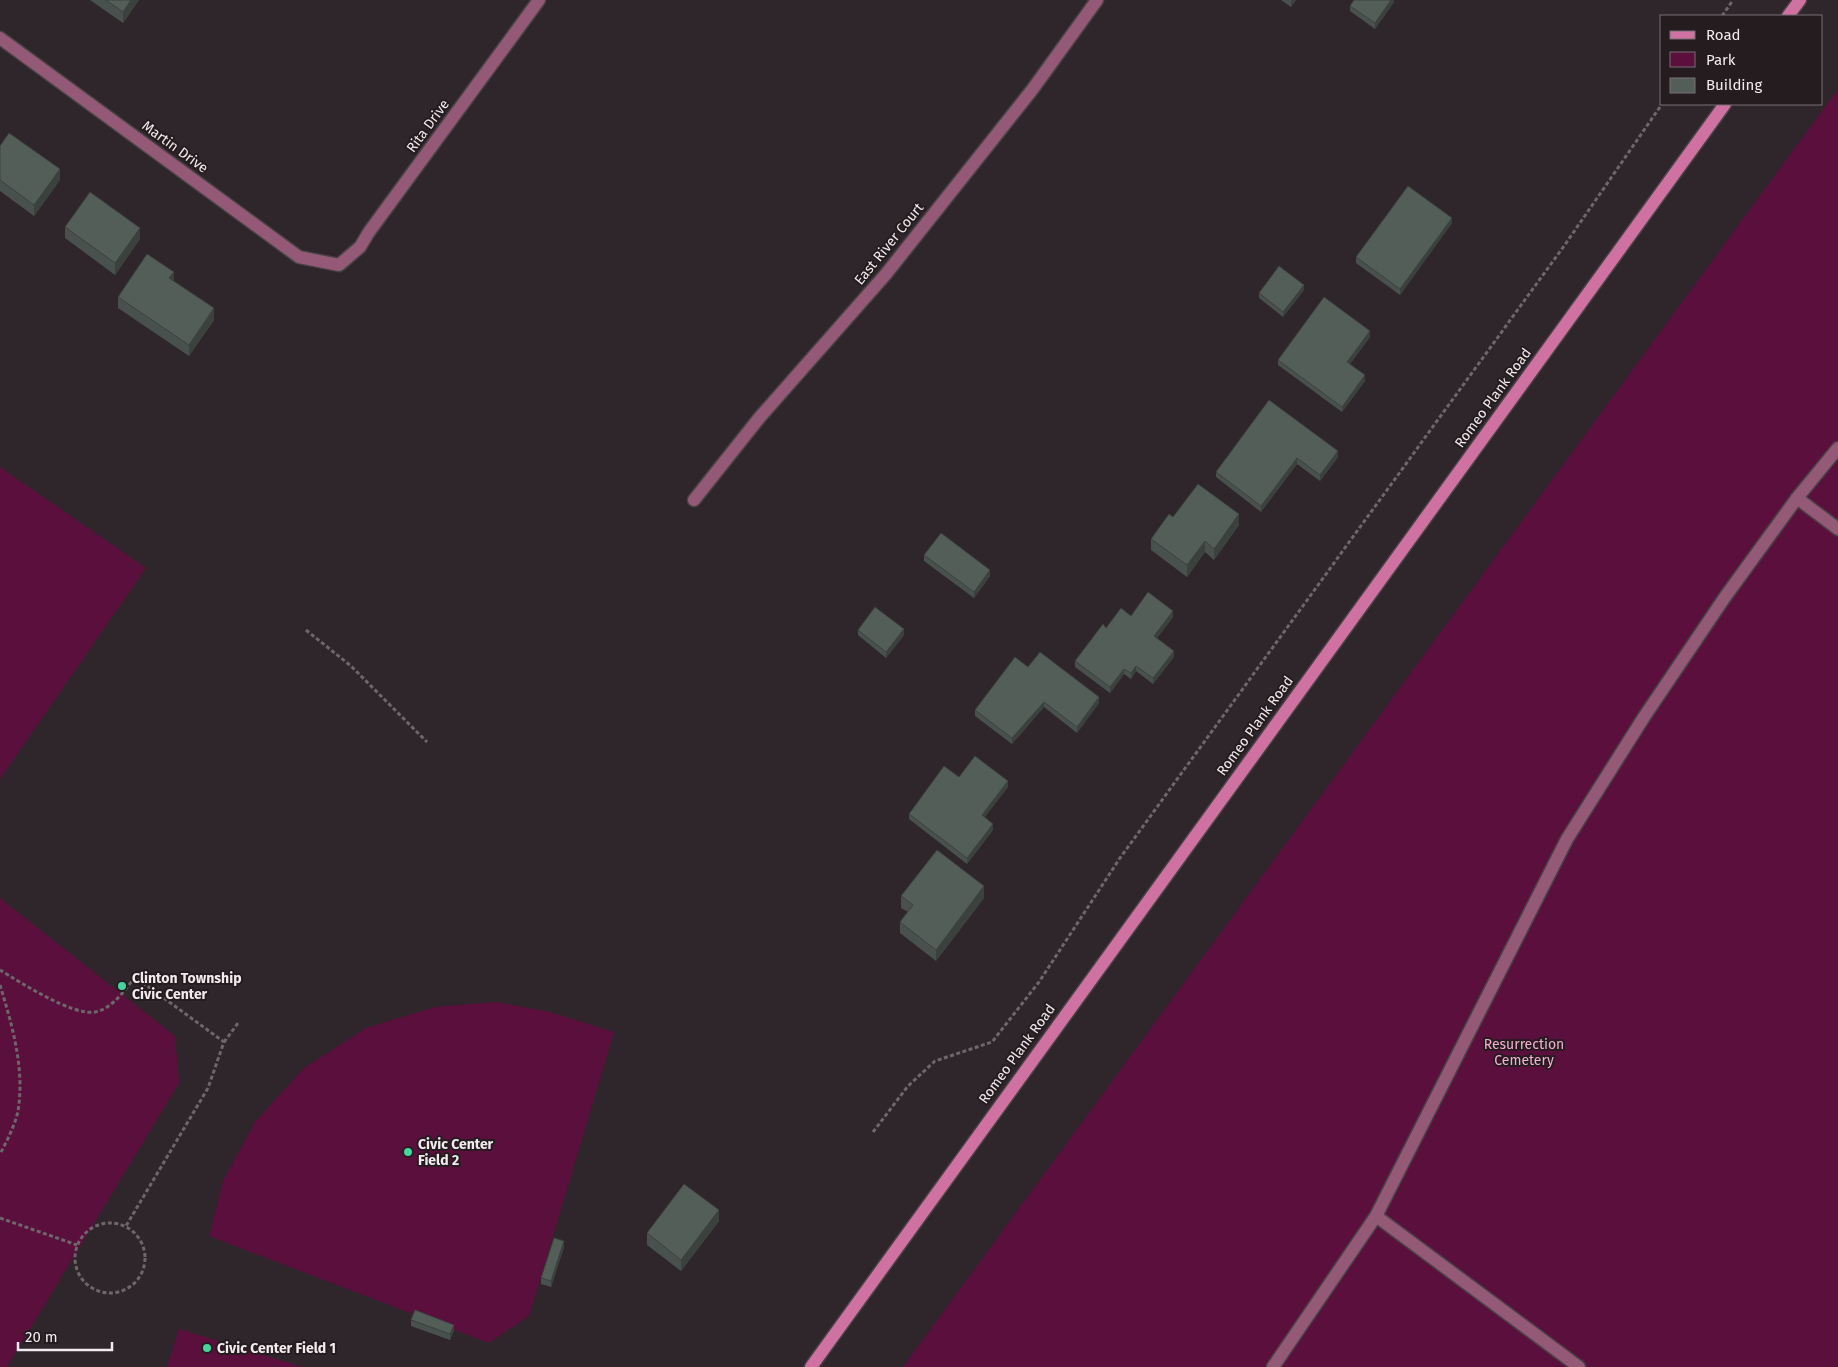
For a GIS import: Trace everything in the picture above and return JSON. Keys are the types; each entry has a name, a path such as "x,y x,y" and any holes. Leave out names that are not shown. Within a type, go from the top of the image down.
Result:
{"street":[{"name":"Rita Drive","path":"339,265 360,247 369,232 539,0"},
{"name":"East River Court","path":"694,500 760,417 886,274 1032,90 1097,0"},
{"path":"1789,15 1800,0"},
{"name":"Martin Drive","path":"0,38 299,257 339,265"},
{"name":"Romeo Plank Road","path":"810,1367 1724,105"},
{"path":"1273,1367 1376,1216 1567,840 1644,717 1725,597 1797,498 1838,448"},
{"path":"1797,498 1838,529"},
{"path":"1376,1216 1579,1367"}],"path":[{"path":"1723,15 1733,0"},
{"path":"873,1132 908,1086 935,1061 992,1042 1039,982 1120,858 1564,246 1661,105"},
{"path":"306,630 351,666 427,742"},
{"path":"0,970 51,999 77,1010 95,1012 112,1003 135,977 224,1043"},
{"path":"0,985 11,1022 19,1076 18,1112 0,1154"},
{"path":"126,1226 208,1088 224,1043 238,1023"},
{"path":"0,1218 77,1245"},
{"path":"106,1223 126,1226 136,1233 145,1254 140,1277 133,1285 123,1291 111,1294 100,1292 82,1280 76,1270 74,1260 77,1245 86,1231 95,1226 106,1223"}],"green space":[{"name":"Resurrection Cemetery","path":"1838,89 1838,1367 903,1367"},
{"path":"0,467 146,568 0,779"},
{"path":"0,898 175,1036 179,1083 7,1367 0,1367"},
{"name":"Civic Center Field 2","path":"496,1002 550,1012 614,1032 529,1316 489,1343 209,1236 223,1181 255,1122 304,1068 366,1028 435,1007"},
{"name":"Civic Center Field 1","path":"179,1329 303,1367 167,1367"}],"building":[{"path":"106,0 131,0 123,12"},
{"path":"1354,0 1391,0 1375,23 1350,6"},
{"path":"9,133 60,169 34,205 0,180 0,146"},
{"path":"1408,186 1452,218 1400,289 1356,257"},
{"path":"90,192 140,228 115,263 65,227"},
{"path":"147,254 174,272 169,278 214,308 189,345 118,297"},
{"path":"1279,266 1304,285 1283,312 1259,293"},
{"path":"1324,297 1370,331 1347,362 1365,375 1342,407 1278,360"},
{"path":"1269,400 1338,451 1320,475 1297,458 1261,506 1216,472"},
{"path":"1198,484 1239,514 1214,549 1205,541 1187,565 1151,539 1169,514 1173,517"},
{"path":"941,533 990,570 974,592 924,555"},
{"path":"1148,592 1173,611 1154,636 1174,651 1153,678 1136,666 1131,673 1124,669 1110,687 1075,661 1103,624 1106,628 1121,608 1131,616"},
{"path":"875,607 904,629 886,652 858,630"},
{"path":"1040,652 1099,697 1077,727 1044,702 1012,738 975,710 1015,657 1028,667"},
{"path":"975,756 1008,781 982,815 993,824 967,858 909,814 944,766 959,777"},
{"path":"937,850 984,886 936,950 900,922 913,905 901,896"},
{"path":"684,1184 719,1210 681,1260 647,1233"},
{"path":"554,1238 564,1241 551,1281 541,1278"},
{"path":"415,1310 454,1325 450,1334 411,1320"}],"place":[{"name":"Clinton Township Civic Center","path":"122,986"},
{"name":"Civic Center Field 2","path":"408,1152"},
{"name":"Civic Center Field 1","path":"207,1348"}]}
